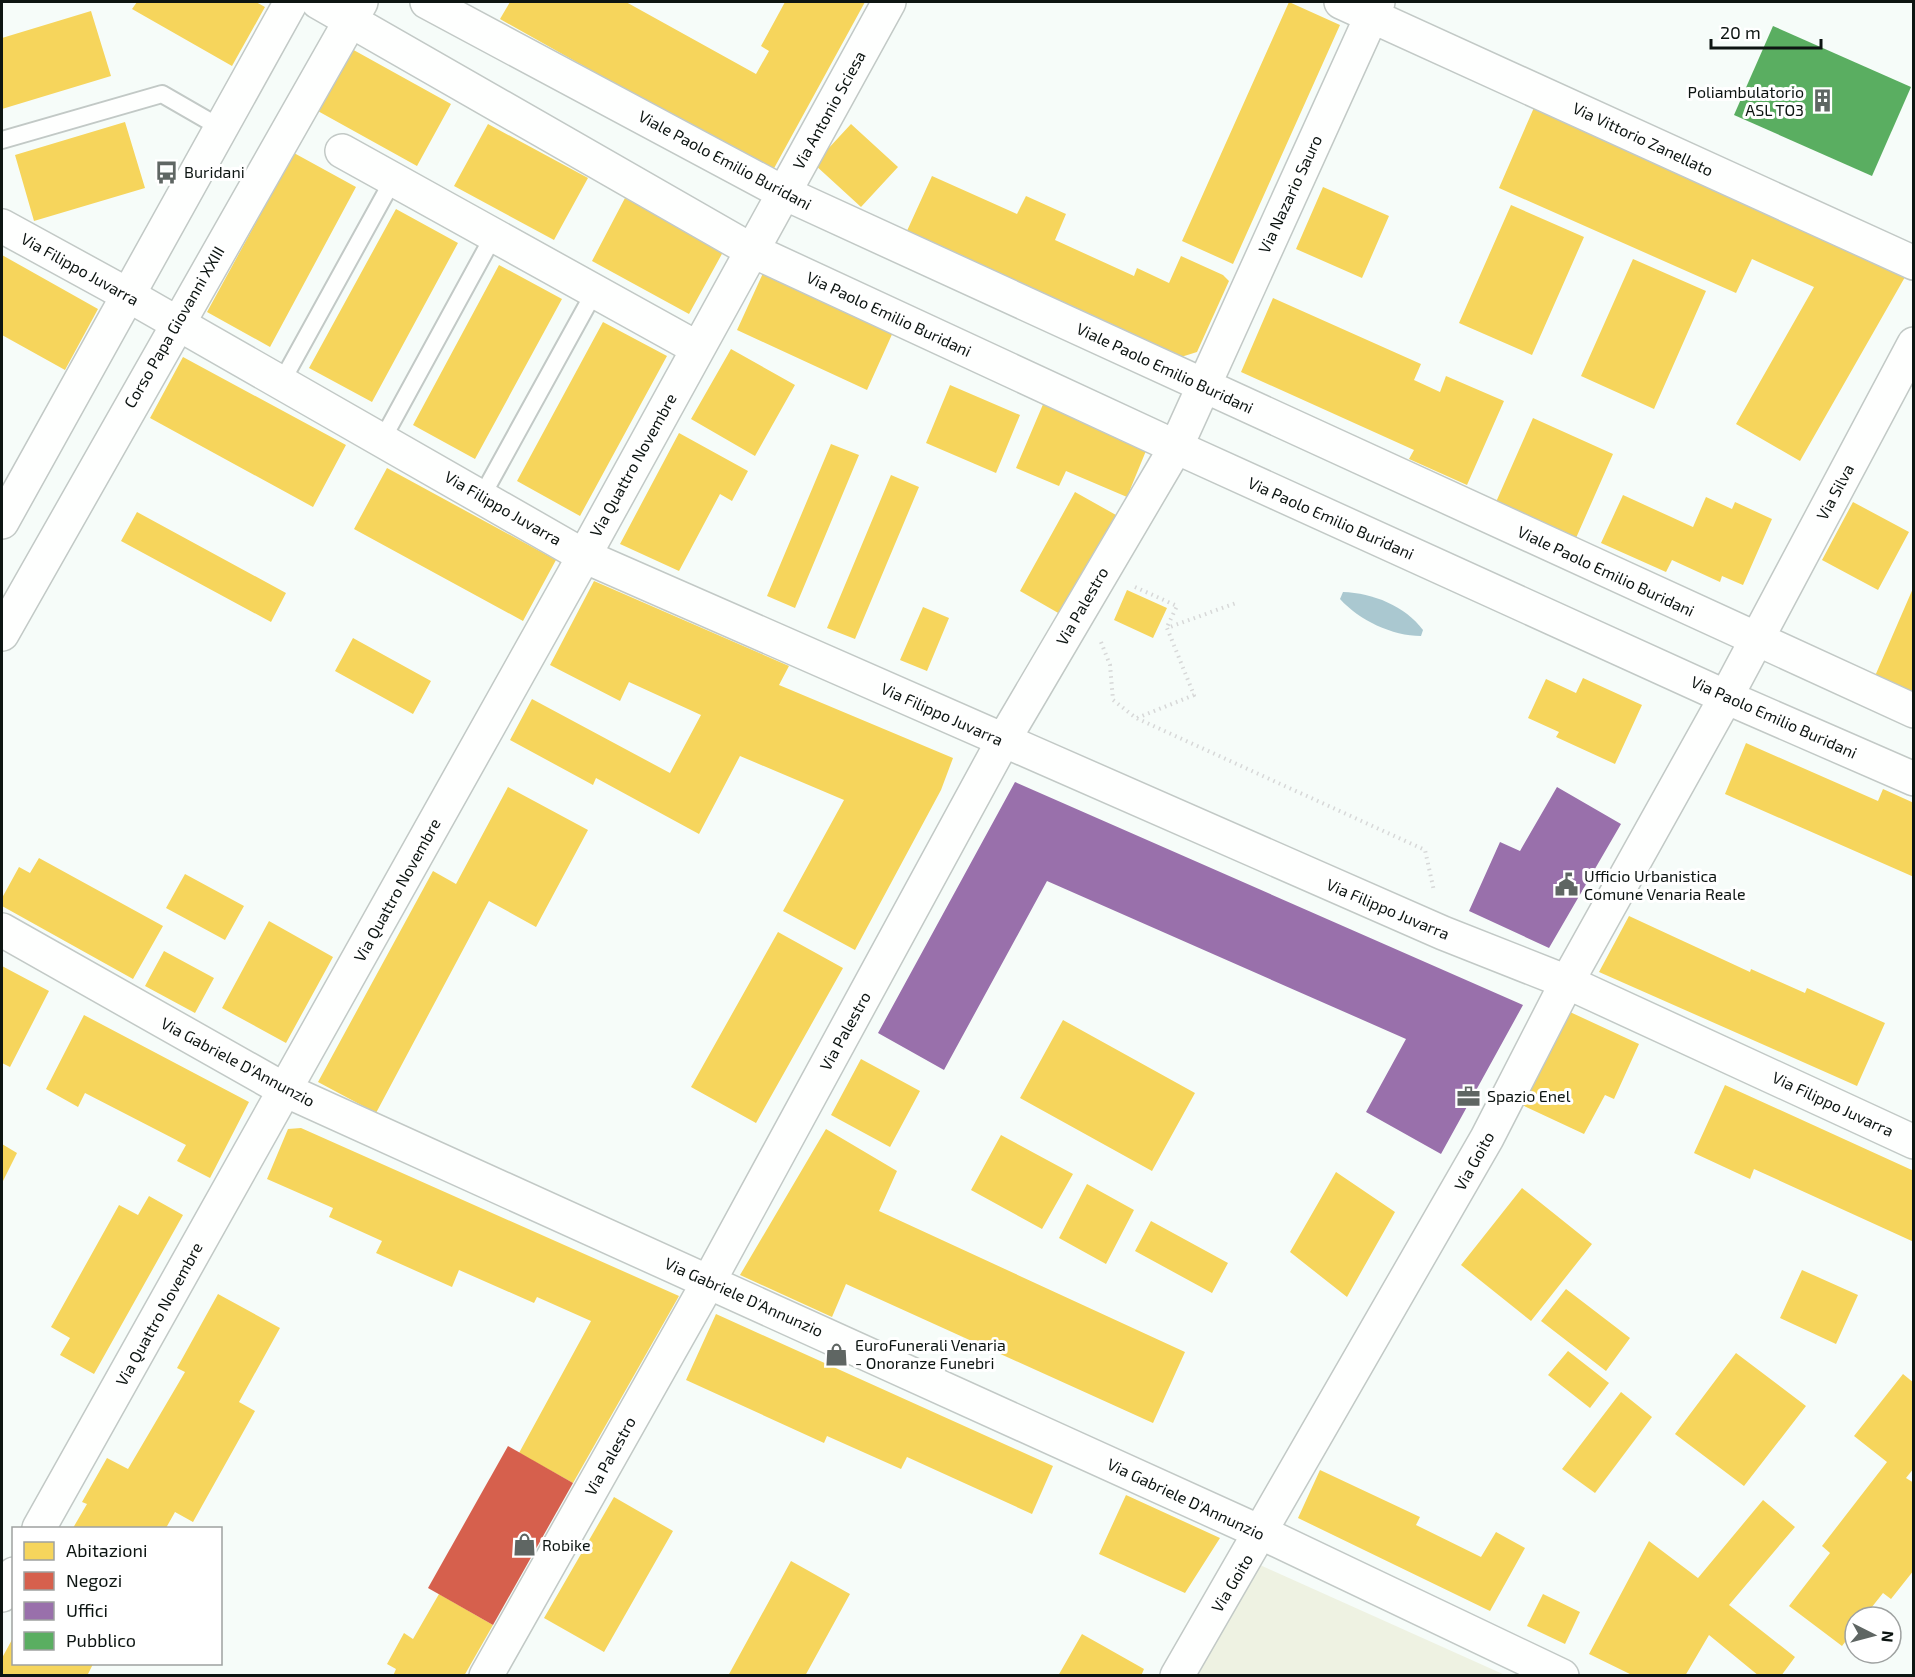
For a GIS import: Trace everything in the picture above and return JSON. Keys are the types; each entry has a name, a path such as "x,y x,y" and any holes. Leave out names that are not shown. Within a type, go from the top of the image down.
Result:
{"street":[{"path":"2,522 291,2"},
{"path":"318,2 356,12 751,249"},
{"name":"Viale Paolo Emilio Buridani","path":"427,2 782,192 1914,711"},
{"name":"Via Antonio Sciesa","path":"751,249 889,2"},
{"name":"Via Vittorio Zanellato","path":"1341,2 1375,8 1914,263"},
{"name":"Via Nazario Sauro","path":"1203,386 1375,8"},
{"name":"Corso Papa Giovanni XXIII","path":"2,634 176,324 356,12"},
{"path":"342,152 697,348"},
{"name":"Via Filippo Juvarra","path":"2,226 128,295 584,556 1443,933 1567,982 1914,1142"},
{"name":"Via Quattro Novembre","path":"40,1527 584,556 751,249"},
{"name":"Via Paolo Emilio Buridani","path":"751,249 1176,447 1726,697 1914,778"},
{"name":"Via Silva","path":"1757,640 1914,344"},
{"name":"Via Palestro","path":"486,1676 709,1281 1003,741 1176,447 1203,386"},
{"name":"Via Goito","path":"1177,1676 1262,1533 1487,1138 1567,982 1757,640"},
{"name":"Via Gabriele D'Annunzio","path":"2,930 285,1090 1262,1533 1562,1676"},
{"path":"2,1596 12,1578"}],"lane":[{"path":"2,140 162,94 221,128"},
{"path":"281,383 393,180"},
{"path":"382,440 494,235"},
{"path":"482,496 595,291"}],"path":[{"path":"1102,572 1177,606 1167,628 1194,694 1136,718"},
{"path":"1167,628 1236,603"},
{"path":"1074,618 1098,634 1110,665 1113,700 1136,718 1425,850 1443,933"}],"green space":[{"path":"1260,1565 1505,1675 1197,1676"}],"water":[{"path":"1343,592 1366,595 1388,602 1416,622 1423,630 1421,636 1388,630 1366,620 1340,599"}],"building: Abitazioni":[{"path":"137,2 256,2 265,7 232,66 132,9"},
{"path":"510,2 626,2 756,74 769,51 761,46 785,2 865,2 772,172 500,19"},
{"path":"1289,2 1340,25 1233,264 1182,241"},
{"path":"91,11 111,76 2,109 2,38"},
{"path":"350,48 451,104 417,166 316,110"},
{"path":"1536,103 1909,270 1800,461 1736,424 1814,287 1752,259 1736,293 1499,188"},
{"path":"125,122 145,188 34,221 15,155"},
{"path":"488,124 588,178 554,240 454,186"},
{"path":"851,124 898,167 861,207 814,164"},
{"path":"294,153 356,187 270,347 207,312"},
{"path":"932,176 1017,214 1026,196 1066,214 1055,240 1134,276 1137,268 1169,283 1181,256 1223,275 1229,281 1197,352 1181,357 906,233"},
{"path":"1323,187 1389,216 1362,278 1296,249"},
{"path":"625,198 723,252 689,314 592,261"},
{"path":"1511,205 1584,237 1532,355 1459,323"},
{"path":"396,209 458,243 372,402 309,368"},
{"path":"2,255 98,309 65,370 2,335"},
{"path":"1633,259 1706,291 1654,409 1581,376"},
{"path":"499,265 562,299 475,459 413,425"},
{"path":"764,271 894,330 867,390 737,330"},
{"path":"1273,298 1421,364 1414,380 1440,392 1446,376 1504,401 1467,485 1409,459 1414,450 1241,372"},
{"path":"603,322 667,356 580,516 517,481"},
{"path":"731,349 795,385 755,456 691,419"},
{"path":"183,357 346,445 313,507 150,418"},
{"path":"950,385 1020,415 996,473 926,443"},
{"path":"1044,402 1148,446 1127,497 1066,471 1059,486 1016,468"},
{"path":"1533,418 1613,454 1576,538 1496,502"},
{"path":"679,433 748,471 732,501 720,494 679,571 620,544"},
{"path":"831,444 859,455 795,608 767,596"},
{"path":"387,468 556,560 523,621 354,529"},
{"path":"891,475 919,487 855,639 827,628"},
{"path":"1075,492 1116,515 1060,614 1020,591"},
{"path":"1623,495 1693,527 1706,497 1732,509 1735,502 1772,519 1743,585 1722,576 1720,582 1672,560 1666,572 1601,543"},
{"path":"1853,502 1909,532 1878,590 1822,560"},
{"path":"137,512 286,593 271,622 121,541"},
{"path":"594,581 789,666 779,685 953,758 941,790 855,950 783,911 844,800 740,756 699,834 596,778 593,785 510,740 532,699 670,773 701,715 629,682 620,701 550,665"},
{"path":"1914,586 1914,692 1875,676"},
{"path":"1127,590 1167,608 1153,638 1114,620"},
{"path":"923,607 949,618 927,671 900,660"},
{"path":"353,638 431,681 413,714 335,671"},
{"path":"1583,678 1642,705 1615,764 1556,737 1559,732 1528,718 1546,679 1576,693"},
{"path":"1746,743 1878,801 1883,789 1914,803 1914,877 1725,794"},
{"path":"508,787 588,830 536,927 489,901 376,1113 318,1082 433,871 456,884"},
{"path":"39,858 163,926 133,979 2,906 2,898 19,867 30,873"},
{"path":"185,874 244,906 225,940 166,908"},
{"path":"1629,916 1750,972 1751,969 1805,993 1807,988 1885,1023 1857,1086 1599,972"},
{"path":"269,921 333,957 286,1043 222,1008"},
{"path":"778,932 843,968 756,1123 691,1087"},
{"path":"164,951 214,978 195,1013 145,986"},
{"path":"2,966 49,991 10,1067 2,1063"},
{"path":"1570,1012 1639,1044 1614,1099 1605,1095 1584,1134 1520,1104"},
{"path":"84,1015 249,1102 210,1178 177,1161 186,1145 85,1093 78,1107 46,1089"},
{"path":"1063,1020 1195,1093 1152,1171 1020,1098"},
{"path":"861,1059 920,1091 890,1147 831,1115"},
{"path":"1725,1085 1914,1171 1914,1242 1754,1169 1750,1179 1694,1153"},
{"path":"301,1128 679,1296 573,1483 519,1453 591,1321 537,1297 534,1303 459,1270 452,1287 376,1253 382,1241 329,1217 333,1208 267,1179 288,1129"},
{"path":"826,1129 897,1171 879,1211 1185,1352 1153,1423 846,1284 832,1317 740,1275"},
{"path":"1001,1135 1073,1174 1042,1229 971,1190"},
{"path":"2,1144 17,1153 2,1183"},
{"path":"1336,1172 1395,1212 1347,1297 1290,1252"},
{"path":"1087,1184 1134,1210 1106,1264 1059,1238"},
{"path":"1522,1188 1592,1244 1531,1321 1461,1265"},
{"path":"149,1196 183,1215 94,1374 60,1355 70,1338 51,1327 119,1205 138,1215"},
{"path":"1151,1221 1228,1263 1212,1293 1135,1251"},
{"path":"1802,1270 1858,1295 1836,1344 1780,1318"},
{"path":"1566,1289 1630,1338 1606,1371 1541,1321"},
{"path":"218,1294 280,1328 239,1402 255,1411 193,1522 175,1512 167,1527 74,1527 87,1504 82,1502 107,1458 128,1469 185,1372 177,1368"},
{"path":"716,1314 1053,1466 1032,1514 907,1457 901,1469 827,1436 824,1443 686,1380"},
{"path":"1568,1351 1609,1383 1590,1408 1548,1375"},
{"path":"1736,1353 1806,1406 1744,1486 1675,1434"},
{"path":"1903,1374 1914,1383 1914,1468 1906,1478 1914,1483 1914,1570 1891,1599 1883,1593 1874,1605 1843,1605 1842,1646 1789,1606 1830,1553 1822,1546 1887,1462 1854,1436"},
{"path":"1621,1392 1652,1417 1595,1493 1562,1469"},
{"path":"1320,1470 1420,1517 1416,1525 1481,1557 1496,1532 1525,1548 1490,1611 1298,1518"},
{"path":"1126,1495 1220,1538 1185,1593 1099,1554"},
{"path":"614,1497 673,1531 604,1652 544,1618"},
{"path":"1763,1500 1795,1527 1729,1605 1795,1657 1781,1676 1759,1676 1709,1635 1685,1676 1634,1676 1589,1654 1649,1541 1698,1578"},
{"path":"791,1561 850,1594 805,1676 728,1676"},
{"path":"439,1594 493,1625 464,1676 393,1676 396,1669 387,1664 404,1633 413,1639"},
{"path":"1543,1594 1580,1612 1565,1644 1527,1626"},
{"path":"1082,1634 1144,1669 1141,1676 1058,1676"},
{"path":"12,1640 12,1665 92,1665 87,1676 2,1676 2,1658"}],"building: Negozi":[{"path":"508,1446 573,1483 493,1625 428,1588"}],"building: Uffici":[{"path":"1015,782 1523,1005 1441,1154 1366,1112 1406,1039 1047,881 944,1070 878,1033"},
{"path":"1557,787 1621,824 1549,948 1469,911 1500,842 1520,851"}],"building: Pubblico":[{"name":"Poliambulatorio ASL TO3","path":"1773,26 1911,87 1872,176 1734,115"}],"place":[{"name":"Poliambulatorio ASL TO3","path":"1822,101"},
{"name":"Buridani","path":"166,172"},
{"name":"Ufficio Urbanistica Comune Venaria Reale","path":"1566,885"},
{"name":"Spazio Enel","path":"1469,1096"},
{"name":"EuroFunerali Venaria - Onoranze Funebri","path":"837,1354"},
{"name":"Robike","path":"524,1545"}]}
